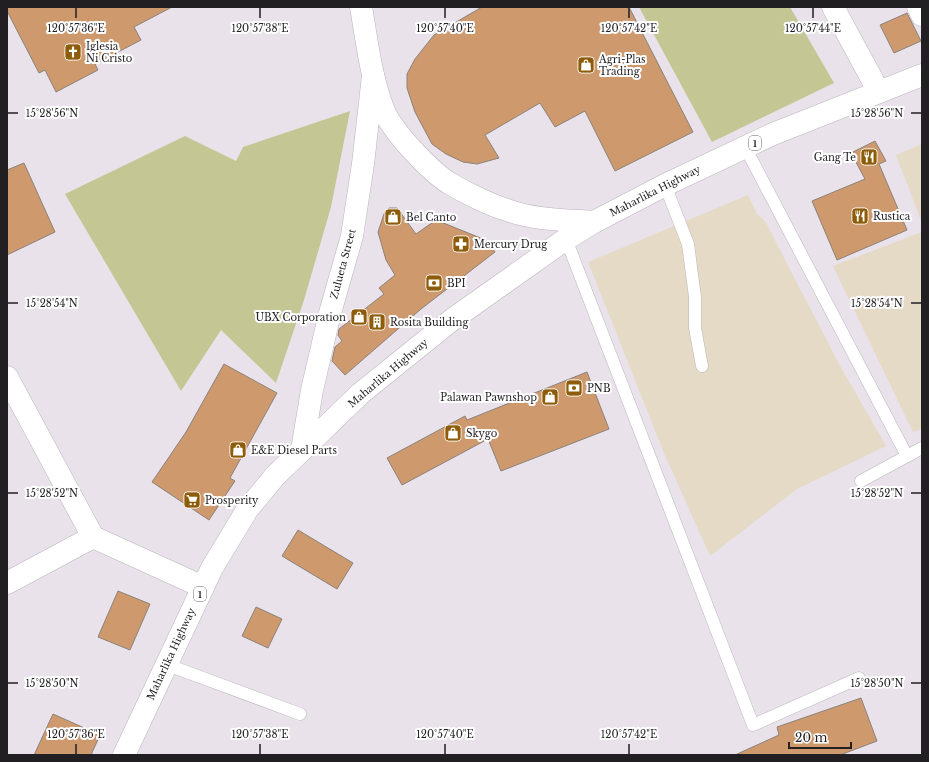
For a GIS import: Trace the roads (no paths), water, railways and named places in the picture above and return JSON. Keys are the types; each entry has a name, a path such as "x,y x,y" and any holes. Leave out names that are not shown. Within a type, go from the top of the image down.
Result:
{"main road":[{"name":"Zulueta Street","path":"361,7 373,76 385,112 398,134 448,182 507,210 551,220 594,222"},
{"path":"833,7 879,92"},
{"path":"918,7 922,15"},
{"name":"Maharlika Highway","path":"124,755 165,664 203,586 219,555 247,510 274,476 361,393 453,319 566,239 594,222 665,185 773,134 922,75"},
{"name":"Zulueta Street","path":"302,450 312,390 352,236 363,164 373,76"},
{"path":"7,377 94,537 203,586"},
{"path":"7,583 94,537"}],"lane":[{"path":"745,148 908,456"},
{"path":"665,185 688,244 695,297 695,328 702,366"},
{"path":"566,239 753,725 859,678"},
{"path":"861,481 922,448"},
{"path":"165,664 300,714"}],"place":[{"name":"Iglesia Ni Cristo","path":"73,52"},
{"name":"Agri-Plas Trading","path":"586,65"},
{"name":"Gang Te","path":"869,157"},
{"name":"Rustica","path":"860,216"},
{"name":"Bel Canto","path":"393,217"},
{"name":"Mercury Drug","path":"461,244"},
{"name":"BPI","path":"434,283"},
{"name":"UBX Corporation","path":"359,317"},
{"name":"Rosita Building","path":"377,322"},
{"name":"PNB","path":"574,388"},
{"name":"Palawan Pawnshop","path":"550,397"},
{"name":"Skygo","path":"453,433"},
{"name":"E&E Diesel Parts","path":"238,450"},
{"name":"Prosperity","path":"192,500"}]}
